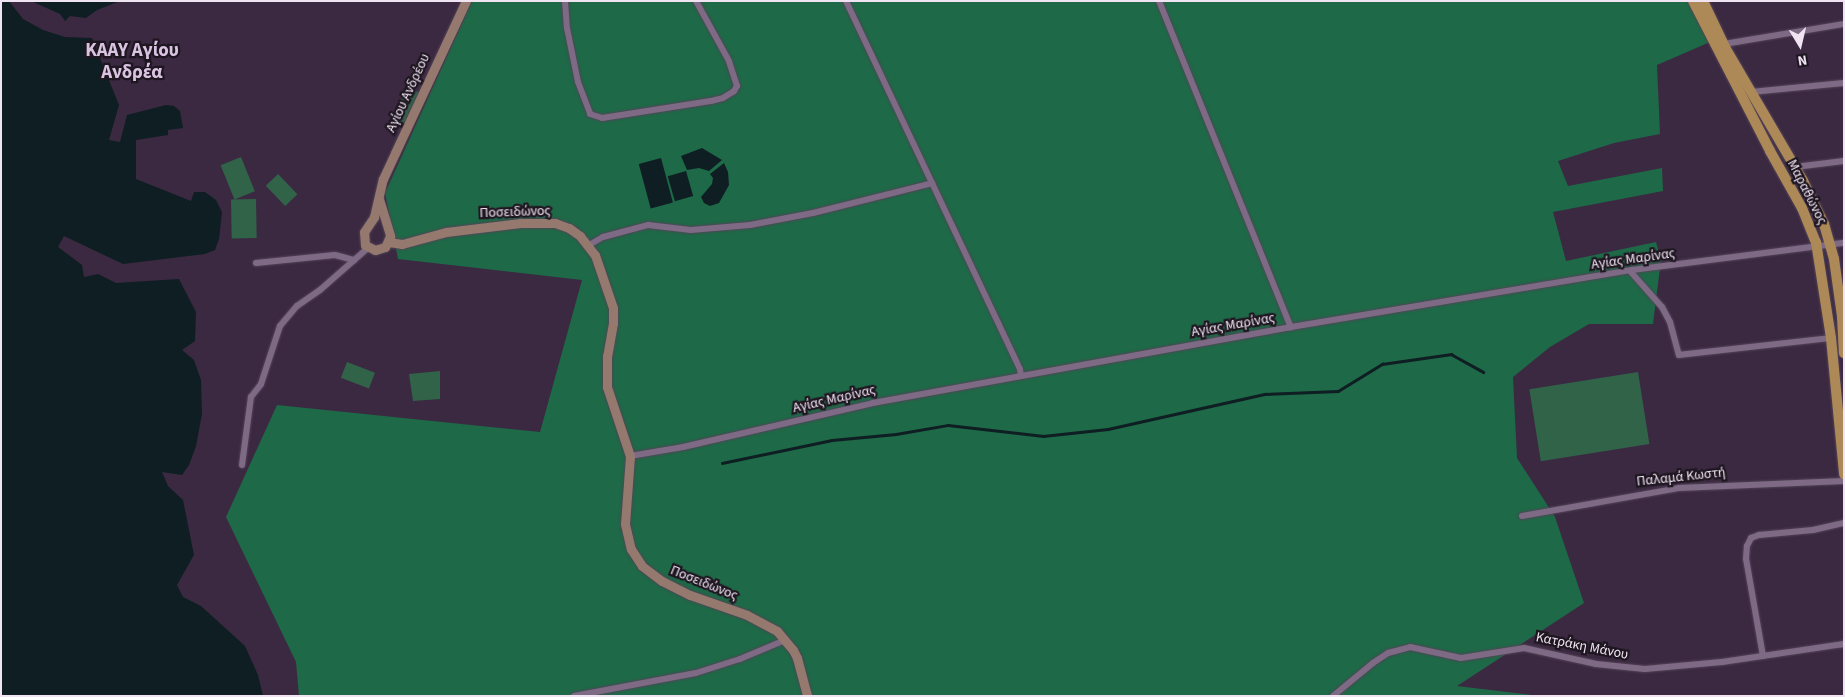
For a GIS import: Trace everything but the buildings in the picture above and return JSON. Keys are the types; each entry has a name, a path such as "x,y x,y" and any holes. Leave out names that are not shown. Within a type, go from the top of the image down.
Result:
{"main road":[{"name":"Μαραθώνος","path":"1693,1 1770,151 1802,208 1817,247 1831,338 1844,474"},
{"name":"Μαραθώνος","path":"1703,1 1750,92 1814,202 1831,245 1844,353"}],"street":[{"name":"Αγίου Ανδρέου","path":"368,248 363,237 366,228 370,225 383,179 466,1"},
{"path":"565,1 567,28 578,82 590,114 602,118 712,101 723,98 734,91 737,86 729,61 696,1"},
{"path":"846,1 1020,369 1021,376"},
{"path":"1159,1 1291,327"},
{"path":"1724,44 1844,24"},
{"path":"1750,92 1844,83"},
{"path":"1795,167 1844,161"},
{"path":"588,245 603,237 648,224 691,230 728,228 813,214 932,183"},
{"name":"Αγίου Ανδρέου","path":"379,198 390,236 389,242"},
{"name":"Ποσειδώνος","path":"389,242 402,244 472,227 538,222 569,228 588,245 600,267 613,308 613,323 607,356 608,394 619,419 630,456 626,531 631,549 642,566 662,581 690,595 758,620 777,631 797,658 807,696"},
{"path":"370,225 380,224 387,228"},
{"path":"242,465 251,397 261,384 280,326 297,306 320,290 368,248 379,250 386,247 389,242"},
{"name":"Αγίας Μαρίνας","path":"630,456 683,447 874,403 1291,327 1630,271 1844,243"},
{"path":"256,263 335,255 354,260"},
{"path":"1630,271 1662,307 1670,322 1679,355 1831,338"},
{"name":"Παλαμά Κωστή","path":"1522,516 1678,488 1844,481"},
{"path":"1763,656 1746,560 1747,546 1751,538 1760,535 1813,530 1844,523"},
{"path":"574,696 696,673 740,660 785,640"},
{"name":"Κατράκη Μάνου","path":"1333,696 1388,653 1410,647 1461,658 1524,648 1596,664 1645,670 1844,644"}],"green space":[{"path":"472,1 1689,1 1710,42 1657,65 1660,134 1614,143 1558,161 1568,186 1662,168 1663,191 1553,212 1566,261 1656,242 1661,260 1653,324 1589,324 1550,347 1513,377 1517,458 1555,517 1584,603 1457,686 1540,696 299,696 296,662 226,517 277,405 540,432 582,280 398,259 385,193"},
{"path":"408,87 426,96 410,127 392,118"},
{"path":"241,157 255,191 234,200 221,165"},
{"path":"278,174 297,194 285,206 266,186"},
{"path":"231,199 256,199 257,238 232,238"},
{"path":"347,362 375,373 369,389 341,378"},
{"path":"440,371 440,399 413,401 409,374"},
{"path":"1638,372 1649,444 1541,461 1529,389"}],"shaded area":[{"path":"1,1 9,1 23,19 43,30 65,37 92,38 119,105 109,140 120,142 127,115 166,105 174,106 180,111 183,128 168,130 168,135 136,140 136,179 191,201 194,192 205,192 216,200 222,212 219,239 215,250 205,254 123,264 64,236 58,247 82,265 84,277 98,274 116,283 179,279 196,312 195,341 182,350 194,360 201,380 202,414 196,446 189,465 182,475 162,472 168,486 183,500 194,555 177,585 183,597 201,606 245,646 258,675 263,696 1,696"},
{"path":"31,1 120,1 97,10 86,18 70,16 65,21 60,14"},
{"path":"702,148 722,160 709,171 699,168 687,170 681,156"},
{"path":"661,158 673,202 651,208 639,164"},
{"path":"724,163 728,172 729,185 719,203 710,206 704,203 701,197 712,184 713,178 710,174"},
{"path":"686,171 693,196 675,201 668,176"}],"waterway":[{"path":"722,463 832,440 896,434 948,425 1043,436 1108,429 1265,394 1338,391 1382,364 1451,354 1483,372"}],"district":[{"name":"ΚΑΑΥ Αγίου Ανδρέα","path":"132,62"}]}
